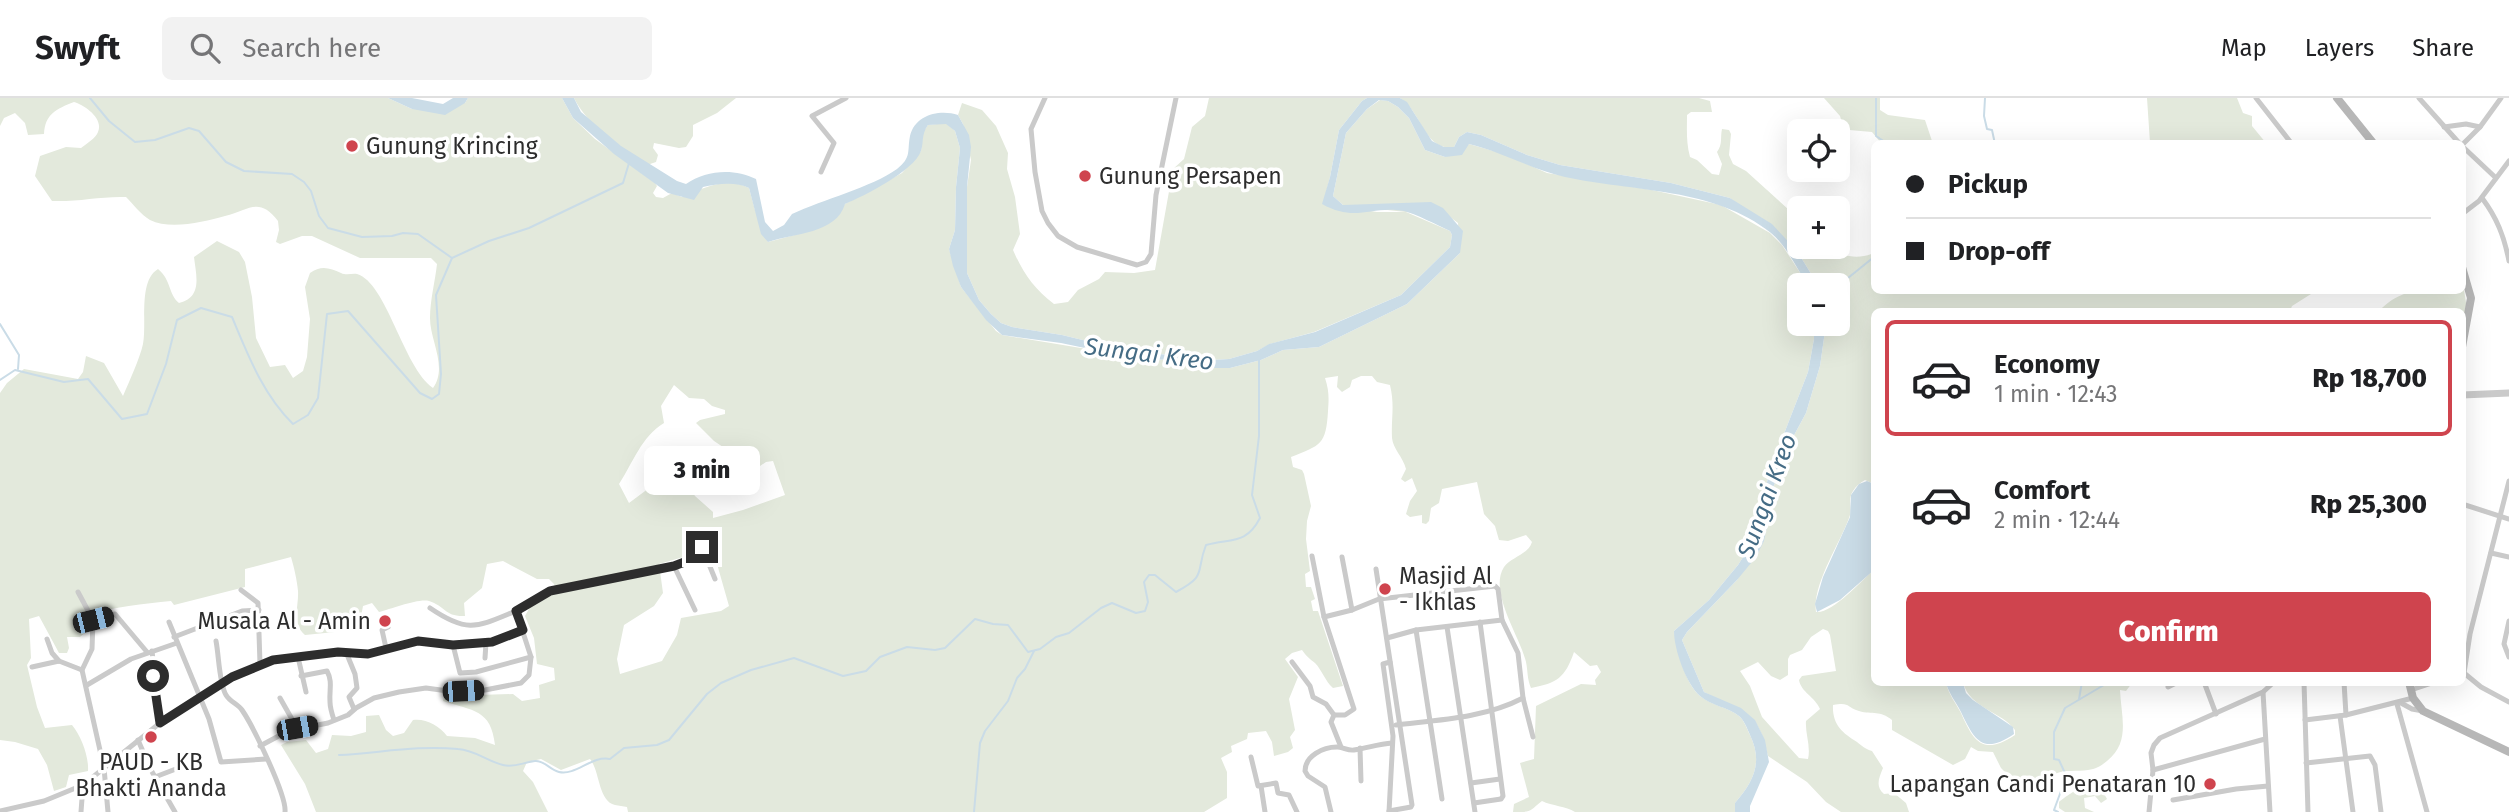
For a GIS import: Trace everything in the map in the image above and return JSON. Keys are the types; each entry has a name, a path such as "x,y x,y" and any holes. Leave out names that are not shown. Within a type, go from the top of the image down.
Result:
{"main road":[{"path":"2337,98 2371,140"},
{"path":"2466,281 2471,298 2466,325"},
{"path":"2411,690 2423,711 2509,752"}],"street":[{"path":"821,172 834,143 811,116 846,98"},
{"path":"1045,98 1031,129 1042,211 1058,236 1077,247 1136,265 1146,262 1148,258 1156,195 1176,98"},
{"path":"2256,98 2288,140"},
{"path":"2419,98 2456,140"},
{"path":"2466,140 2480,127 2501,98"},
{"path":"2444,127 2466,124 2480,127"},
{"path":"2466,150 2496,178"},
{"path":"2466,211 2482,198 2509,161"},
{"path":"2482,198 2505,237 2509,261"},
{"path":"2466,395 2509,393"},
{"path":"2466,656 2509,481"},
{"path":"2466,505 2509,519"},
{"path":"430,608 454,622 477,626 516,611 550,591 674,566 687,561 702,547 715,579"},
{"path":"2491,552 2509,557"},
{"path":"1312,556 1324,617 1354,709 1345,715 1334,715"},
{"path":"1342,556 1352,610"},
{"path":"674,566 695,610"},
{"path":"1376,569 1412,806 1389,812 1392,726 1383,664 1390,662"},
{"path":"1324,617 1379,599 1491,585 1498,589 1502,620 1518,653 1523,698 1533,737"},
{"path":"241,590 255,599 259,610 260,664"},
{"path":"78,592 93,620 92,649 82,670 104,768 108,812"},
{"path":"87,685 131,659 242,611 259,610"},
{"path":"260,746 297,728 348,715 374,698 426,688 463,691 515,686 529,675 531,657 516,611"},
{"path":"93,620 115,614 150,652 160,723"},
{"path":"1387,638 1416,630 1502,620"},
{"path":"2509,621 2504,644 2509,657"},
{"path":"169,622 209,719 221,763 266,759"},
{"path":"1474,803 1503,798 1480,622"},
{"path":"386,648 381,634 382,630 388,627"},
{"path":"1447,627 1475,812"},
{"path":"0,809 44,801 83,786 160,723 223,682 260,664 273,660 346,652 368,654 425,640 453,645 485,643 523,630"},
{"path":"1416,630 1442,799"},
{"path":"47,639 52,653 59,661 82,670"},
{"path":"216,641 225,694 241,709 260,746 282,794 285,812"},
{"path":"485,643 485,659"},
{"path":"453,645 460,673 475,672 531,657"},
{"path":"346,652 356,680 357,688 349,696 354,709"},
{"path":"298,657 306,692"},
{"path":"32,667 59,661"},
{"path":"1292,662 1310,686 1313,697 1326,704 1334,715"},
{"path":"301,676 327,671 331,684 330,701 334,720"},
{"path":"2466,675 2509,702"},
{"path":"136,677 153,676"},
{"path":"2206,686 2216,714"},
{"path":"2149,812 2153,770 2151,753 2160,738 2263,692 2270,686"},
{"path":"2304,686 2308,812"},
{"path":"2344,686 2346,759 2353,812"},
{"path":"2305,720 2343,716 2399,703 2411,690"},
{"path":"2263,692 2270,812"},
{"path":"280,698 297,728"},
{"path":"1392,726 1491,710 1509,706 1523,698"},
{"path":"2399,703 2423,711"},
{"path":"2399,703 2427,812"},
{"path":"1334,715 1332,722 1341,747"},
{"path":"2153,770 2265,739"},
{"path":"138,740 175,812"},
{"path":"1331,812 1325,787 1308,776 1306,763 1317,752 1341,747 1353,750 1392,743"},
{"path":"1360,748 1361,781"},
{"path":"1251,757 1256,785 1276,783 1278,793 1289,795 1297,812"},
{"path":"2306,763 2372,758 2381,812"},
{"path":"155,777 188,764"},
{"path":"1471,783 1500,779"},
{"path":"81,812 83,786"},
{"path":"1261,786 1265,812"},
{"path":"2173,800 2268,786"}],"shaded area":[{"path":"0,98 388,98 412,109 465,103 468,98 562,98 573,118 595,139 655,183 657,186 653,193 656,197 663,198 672,193 682,197 724,183 749,188 768,242 806,232 845,204 902,173 921,151 923,132 928,125 946,123 955,131 960,148 955,230 949,249 961,287 996,331 1002,335 1099,351 1111,357 1169,360 1211,368 1230,368 1261,360 1283,350 1319,347 1407,304 1460,253 1458,223 1450,217 1343,205 1333,196 1346,133 1367,109 1380,100 1398,107 1409,118 1425,150 1445,157 1469,144 1504,154 1547,173 1652,190 1721,205 1770,233 1782,245 1787,253 1787,259 1791,259 1800,273 1787,273 1787,336 1814,336 1808,372 1770,470 1752,543 1709,600 1674,631 1682,666 1694,690 1705,699 1735,713 1745,725 1756,754 1752,779 1735,803 1735,812 1575,812 1542,801 1530,811 1513,812 1514,804 1529,797 1520,763 1534,759 1536,706 1581,684 1596,685 1595,680 1601,672 1597,665 1590,666 1574,652 1559,678 1531,688 1523,652 1503,602 1500,577 1504,567 1527,550 1532,542 1526,535 1508,541 1499,540 1495,526 1484,514 1477,482 1442,489 1439,503 1431,508 1426,524 1422,523 1422,515 1410,517 1406,514 1417,491 1412,478 1405,482 1401,479 1406,469 1392,438 1393,406 1390,385 1377,382 1372,376 1361,376 1352,380 1350,387 1342,392 1337,387 1338,376 1325,378 1329,402 1323,437 1309,450 1291,457 1293,467 1302,470 1304,474 1311,506 1307,521 1310,571 1305,574 1306,587 1311,587 1315,599 1311,601 1313,611 1318,611 1343,686 1333,688 1302,650 1285,659 1298,677 1289,699 1295,730 1290,737 1293,748 1274,756 1272,742 1266,731 1248,733 1247,739 1231,746 1232,752 1221,758 1227,772 1227,798 1204,812 628,812 627,807 615,805 605,798 590,759 561,770 541,759 527,762 523,771 533,782 548,812 316,812 305,784 281,745 306,740 316,753 328,749 332,735 351,736 366,732 366,716 379,715 386,730 393,736 404,733 413,720 422,720 432,723 447,736 475,738 495,745 493,733 485,718 472,710 443,701 444,696 513,694 522,701 540,698 539,685 555,680 554,668 537,664 534,638 525,616 530,607 557,592 549,579 537,579 503,561 487,564 482,588 464,603 465,616 453,615 424,600 379,612 372,603 363,606 361,617 341,625 335,632 305,635 297,620 298,591 291,557 245,569 245,587 174,605 171,601 139,604 88,616 87,631 80,637 67,637 67,653 59,653 39,616 29,619 31,658 27,665 45,728 72,725 81,740 87,759 88,771 69,775 66,787 54,791 47,765 38,749 0,740 0,393 7,383 24,369 78,379 83,372 86,356 104,363 123,396 143,344 146,292 152,275 158,269 179,303 187,300 195,291 194,257 217,241 239,252 245,262 256,338 270,367 285,365 293,378 303,371 310,319 305,287 310,273 326,268 345,274 357,274 368,281 386,308 413,363 433,388 439,371 430,318 437,264 431,258 360,258 312,236 302,236 280,244 276,242 278,221 271,213 259,207 197,223 177,225 150,220 126,197 52,201 35,176 40,156 66,147 81,148 98,132 96,117 88,109 74,102 49,117 44,134 28,135 25,123 15,113 4,118 0,126","holes":["674,385 689,398 704,399 712,406 725,410 725,414 696,423 726,449 735,479 741,479 766,462 773,461 785,495 713,518 713,512 695,496 676,468 629,503 619,484 643,443 664,423 661,406","694,528 705,531 729,606 721,611 681,618 677,635 662,661 620,674 617,659 624,625 654,606 663,593 659,564 687,556 694,544 688,537 688,532"]},
{"path":"574,98 736,98 717,113 693,125 693,136 686,147 654,143 653,148 658,155 656,162 647,165 596,127"},
{"path":"1209,98 1367,98 1339,130 1323,204 1377,212 1406,212 1450,231 1450,247 1401,295 1314,332 1229,359 1212,360 1124,350 1062,335 1012,327 1001,323 991,314 979,300 967,273 967,187 971,160 963,124 958,115 962,103 982,110 996,126 1008,153 1007,169 1015,197 1020,234 1013,250 1030,280 1054,304 1068,302 1078,290 1099,279 1105,272 1134,273 1155,270 1173,169 1184,159 1192,127 1205,116"},
{"path":"1400,98 1699,98 1710,101 1712,112 1691,112 1687,115 1690,157 1712,174 1719,175 1722,164 1717,152 1721,144 1722,129 1729,130 1729,155 1733,164 1746,171 1787,208 1787,243 1730,198 1671,183 1560,165 1467,132 1459,137 1454,147 1444,147 1429,137 1413,111"},
{"path":"1824,98 1880,98 1880,110 1888,115 1925,120 1932,140 1879,140 1872,132 1850,130 1850,119 1841,119"},
{"path":"2147,98 2237,98 2243,113 2252,116 2252,126 2264,140 2150,140"},
{"path":"1871,254 1871,294 2311,294 2291,308 1871,308 1871,483 1865,480 1851,494 1850,515 1822,577 1816,612 1830,608 1871,573 1871,686 1947,686 1970,731 1975,738 1987,745 2004,741 2015,735 2015,730 1973,699 1964,686 2130,686 2126,691 2120,690 2122,737 2114,754 2105,763 2084,771 2059,772 2024,793 2014,786 1993,752 1978,751 1971,747 1965,759 1953,765 1892,730 1892,720 1888,717 1845,705 1833,705 1834,718 1839,727 1872,751 1883,768 1879,782 1881,791 1884,794 1894,793 1906,803 1909,812 1841,812 1826,802 1807,782 1768,756 1764,740 1753,719 1738,708 1704,692 1682,640 1737,580 1767,527 1764,518 1771,493 1792,439 1806,413 1820,366 1824,336 1850,336 1850,273 1811,273 1802,259 1850,259 1850,256","holes":["1823,629 1830,635 1836,671 1802,676 1799,680 1802,688 1820,709 1806,721 1808,759 1799,758 1762,717 1750,686 1740,671 1758,662 1771,676 1780,680 1788,675 1790,655 1802,650 1811,637"]},
{"path":"2404,294 2465,294 2467,309 2466,313 2466,308 2382,308"},
{"path":"2096,779 2107,799 2101,803 2095,796 2084,798 2085,808 2094,812 2065,812 2059,808 2059,802"}],"water":[{"path":"388,98 412,98 443,104 453,98 468,98 465,103 445,115 412,109"},
{"name":"Sungai Kreo","path":"562,98 574,98 581,112 621,146 686,184 702,176 720,172 739,173 756,179 765,222 773,231 784,225 792,214 874,182 897,169 907,157 913,129 923,118 937,113 958,115 969,135 971,147 967,187 967,273 979,300 991,314 1001,323 1012,327 1062,335 1124,350 1212,360 1229,359 1257,351 1269,344 1315,332 1401,295 1450,247 1450,231 1409,212 1382,210 1354,213 1334,210 1322,204 1339,130 1367,98 1400,98 1407,102 1432,141 1444,147 1454,147 1459,137 1467,132 1560,165 1671,183 1730,198 1772,224 1787,240 1787,251 1777,238 1749,218 1699,199 1565,177 1469,144 1462,155 1445,157 1425,150 1409,118 1388,101 1379,100 1367,109 1346,133 1333,196 1343,205 1431,202 1443,208 1463,231 1460,253 1407,304 1319,347 1283,350 1261,360 1230,368 1211,368 1169,360 1111,357 1099,351 1061,343 1002,335 986,320 961,287 953,266 949,249 955,230 960,148 955,131 946,124 928,125 923,135 921,151 909,167 888,182 845,204 840,214 824,227 768,242 761,234 749,188 732,184 703,187 694,200 668,193 614,154 573,118"},
{"path":"1792,259 1802,259 1811,273 1801,273"},
{"name":"Sungai Kreo","path":"1814,336 1824,336 1820,366 1806,413 1792,439 1771,493 1764,518 1767,527 1764,541 1756,557 1737,580 1682,640 1704,692 1741,708 1755,720 1765,740 1769,762 1750,806 1750,812 1735,812 1735,803 1755,771 1754,745 1739,716 1704,699 1690,683 1676,647 1674,631 1709,600 1752,543 1770,470 1808,372"},
{"path":"1867,481 1871,483 1871,573 1840,600 1817,612 1815,604 1823,577 1850,517 1851,495 1859,484"},
{"path":"1947,686 1964,686 1973,700 2013,727 2014,734 1994,744 1980,741 1970,730"}],"waterway":[{"path":"90,98 109,121 135,142 155,140 189,128 199,131 226,162 244,171 292,174 311,191 319,216 328,228 362,237 418,234 452,258"},
{"path":"1876,98 1876,136 1882,140"},
{"path":"1985,98 1984,116 1987,129 1992,130 1994,140"},
{"path":"0,380 15,370 64,382 88,379 122,419 147,414 166,364 177,320 201,308 232,317 265,387 282,413 293,424 308,415 318,398 327,314 348,311 420,393 432,399 439,394 441,374 436,295 452,258 489,241 529,228 623,183 629,163"},
{"path":"1850,276 1871,259"},
{"path":"0,324 19,355 18,369"},
{"path":"339,755 413,749 458,749 470,751 503,765 538,761 559,772 572,771 597,760 610,759 624,748 657,745 669,740 707,694 721,683 751,670 794,658 843,676 866,671 880,657 907,647 935,650 945,648 975,619 1008,625 1028,652 1040,649 1056,637 1069,633 1101,608 1112,603 1136,613 1145,611 1148,602 1144,582 1149,575 1155,575 1176,592 1197,577 1206,545 1243,537 1255,527 1260,518 1252,495 1259,436 1259,360"},
{"path":"974,812 980,743 985,731 1008,701 1017,678 1034,651"},
{"path":"2079,699 2081,686"},
{"path":"2058,812 2054,810 2061,791 2069,782 2059,760 2054,759 2054,732 2065,708 2102,686"}],"place":[{"name":"Gunung Krincing","path":"352,146"},
{"name":"Gunung Persapen","path":"1085,176"},
{"name":"Masjid Al - Ikhlas","path":"1385,589"},
{"name":"Musala Al - Amin","path":"385,621"},
{"name":"PAUD - KB Bhakti Ananda","path":"151,737"},
{"name":"Lapangan Candi Penataran 10","path":"2210,784"}],"route":[{"path":"153,676 160,723 232,677 273,660 338,652 368,654 425,640 453,645 492,642 506,638 523,630 516,611 550,591 674,566 687,561 702,547"}]}
